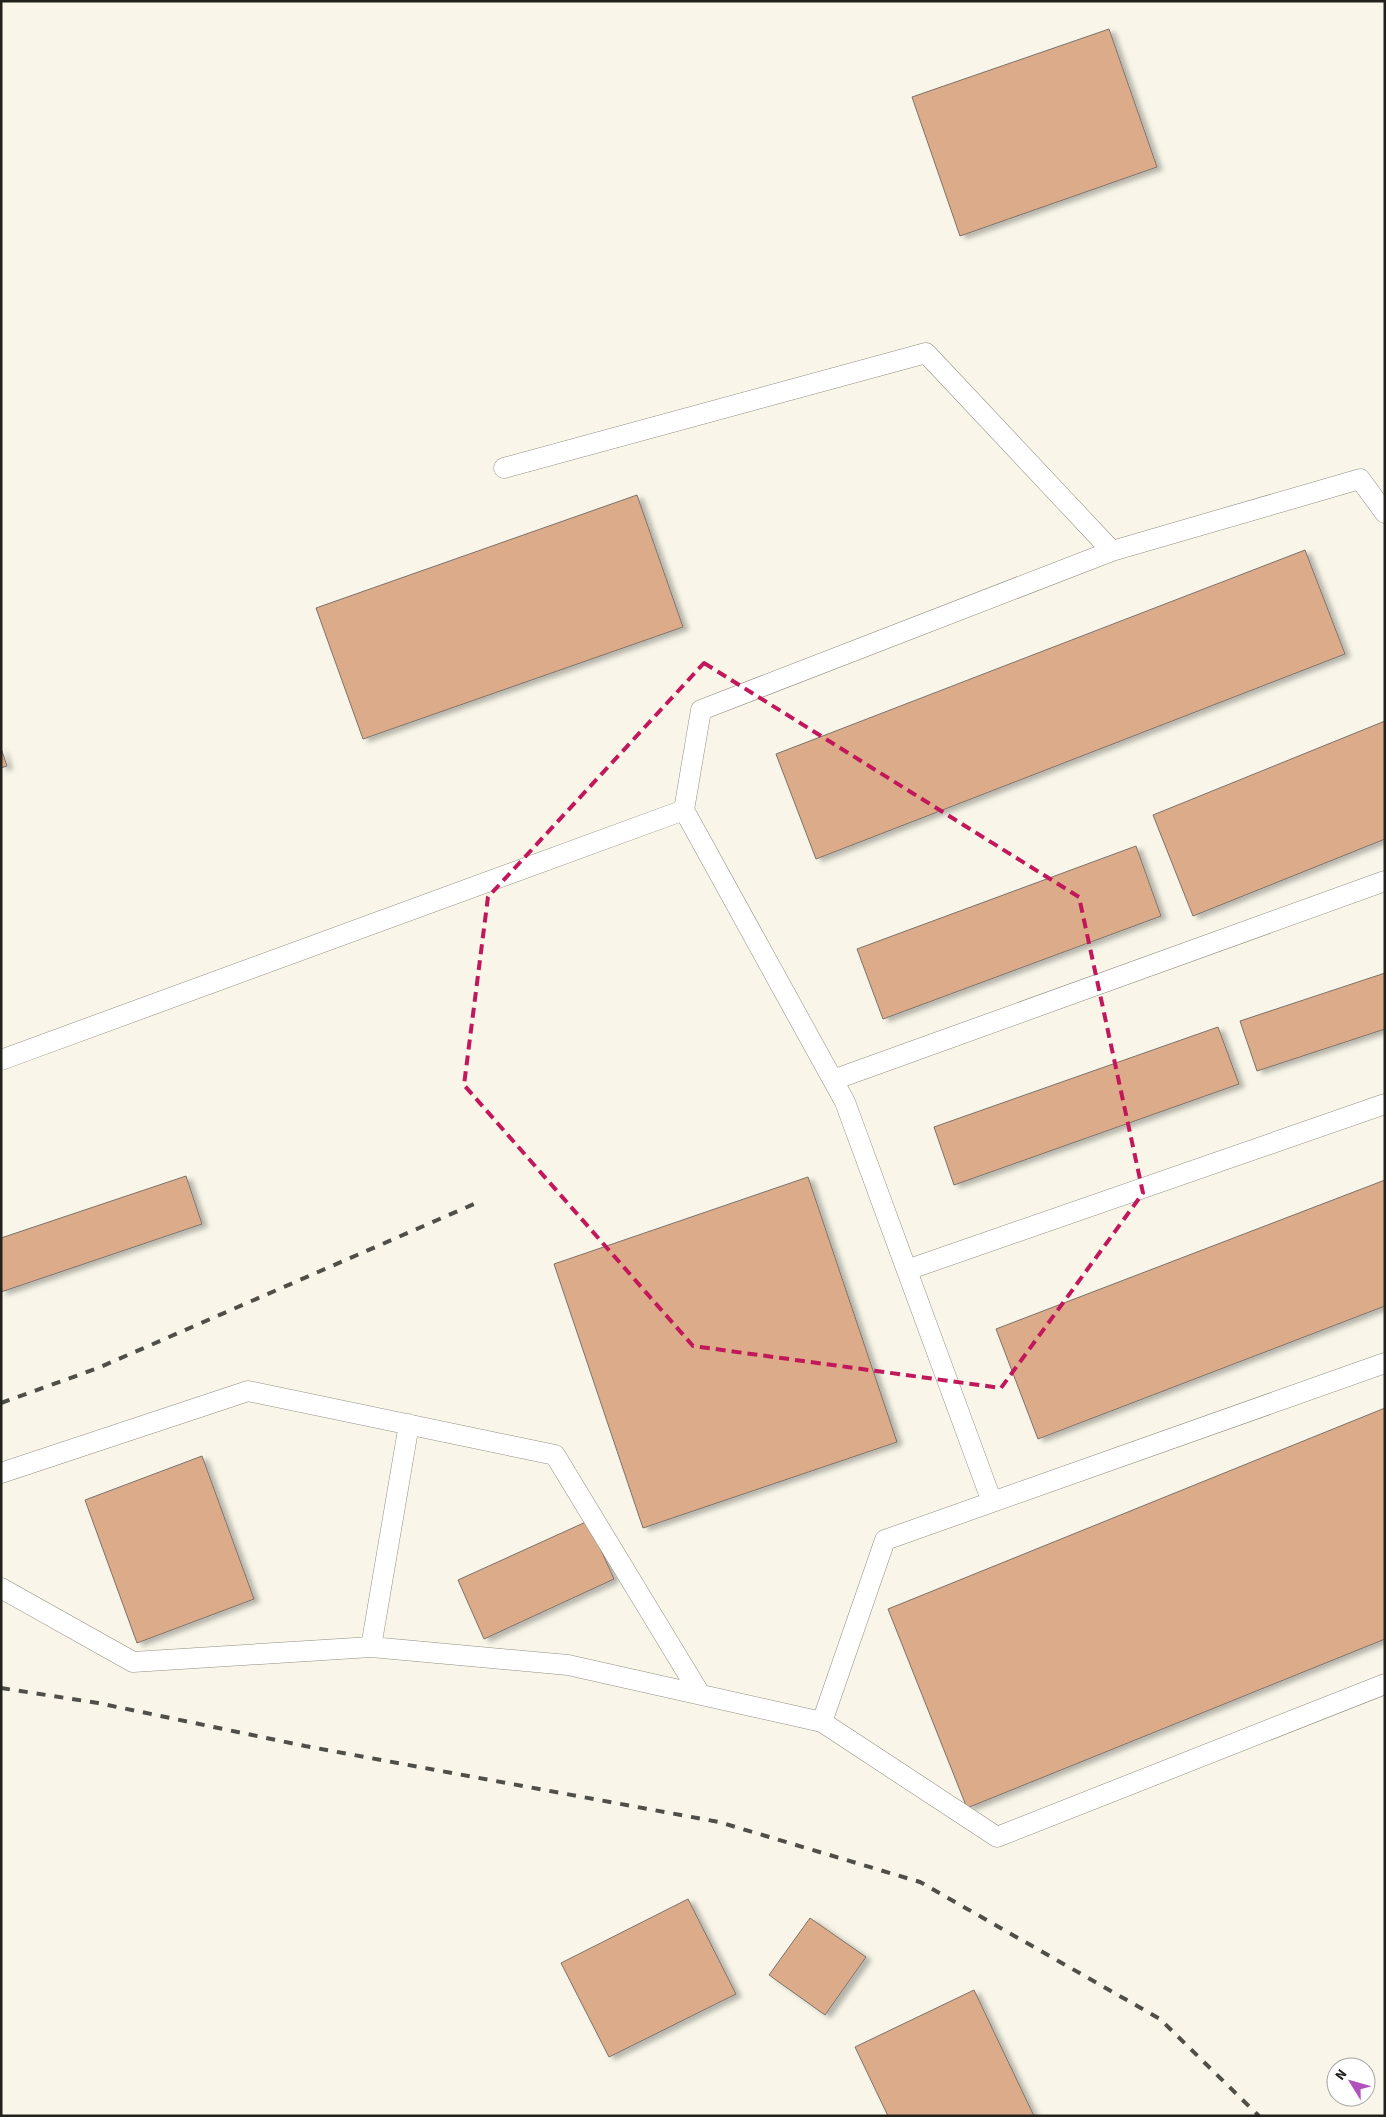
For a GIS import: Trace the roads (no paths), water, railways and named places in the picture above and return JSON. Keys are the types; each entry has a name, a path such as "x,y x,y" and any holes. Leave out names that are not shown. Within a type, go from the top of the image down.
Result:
{"lane":[{"path":"504,468 926,354 1112,551"},
{"path":"992,1502 845,1102 684,810 701,710 1112,551 1360,479 1385,513"},
{"path":"1,1060 684,810"},
{"path":"832,1080 1385,881"},
{"path":"907,1270 1385,1104"},
{"path":"822,1722 885,1540 1385,1363"},
{"path":"1,1473 248,1391 555,1455 700,1694"},
{"path":"371,1647 408,1424"},
{"path":"1,1588 133,1662 371,1647 568,1664 822,1722 997,1837 1385,1684"}],"railway":[{"path":"1,1403 98,1368 474,1204"},
{"path":"1,1688 98,1703 305,1746 719,1822 920,1882 1160,2019 1259,2116"}]}
